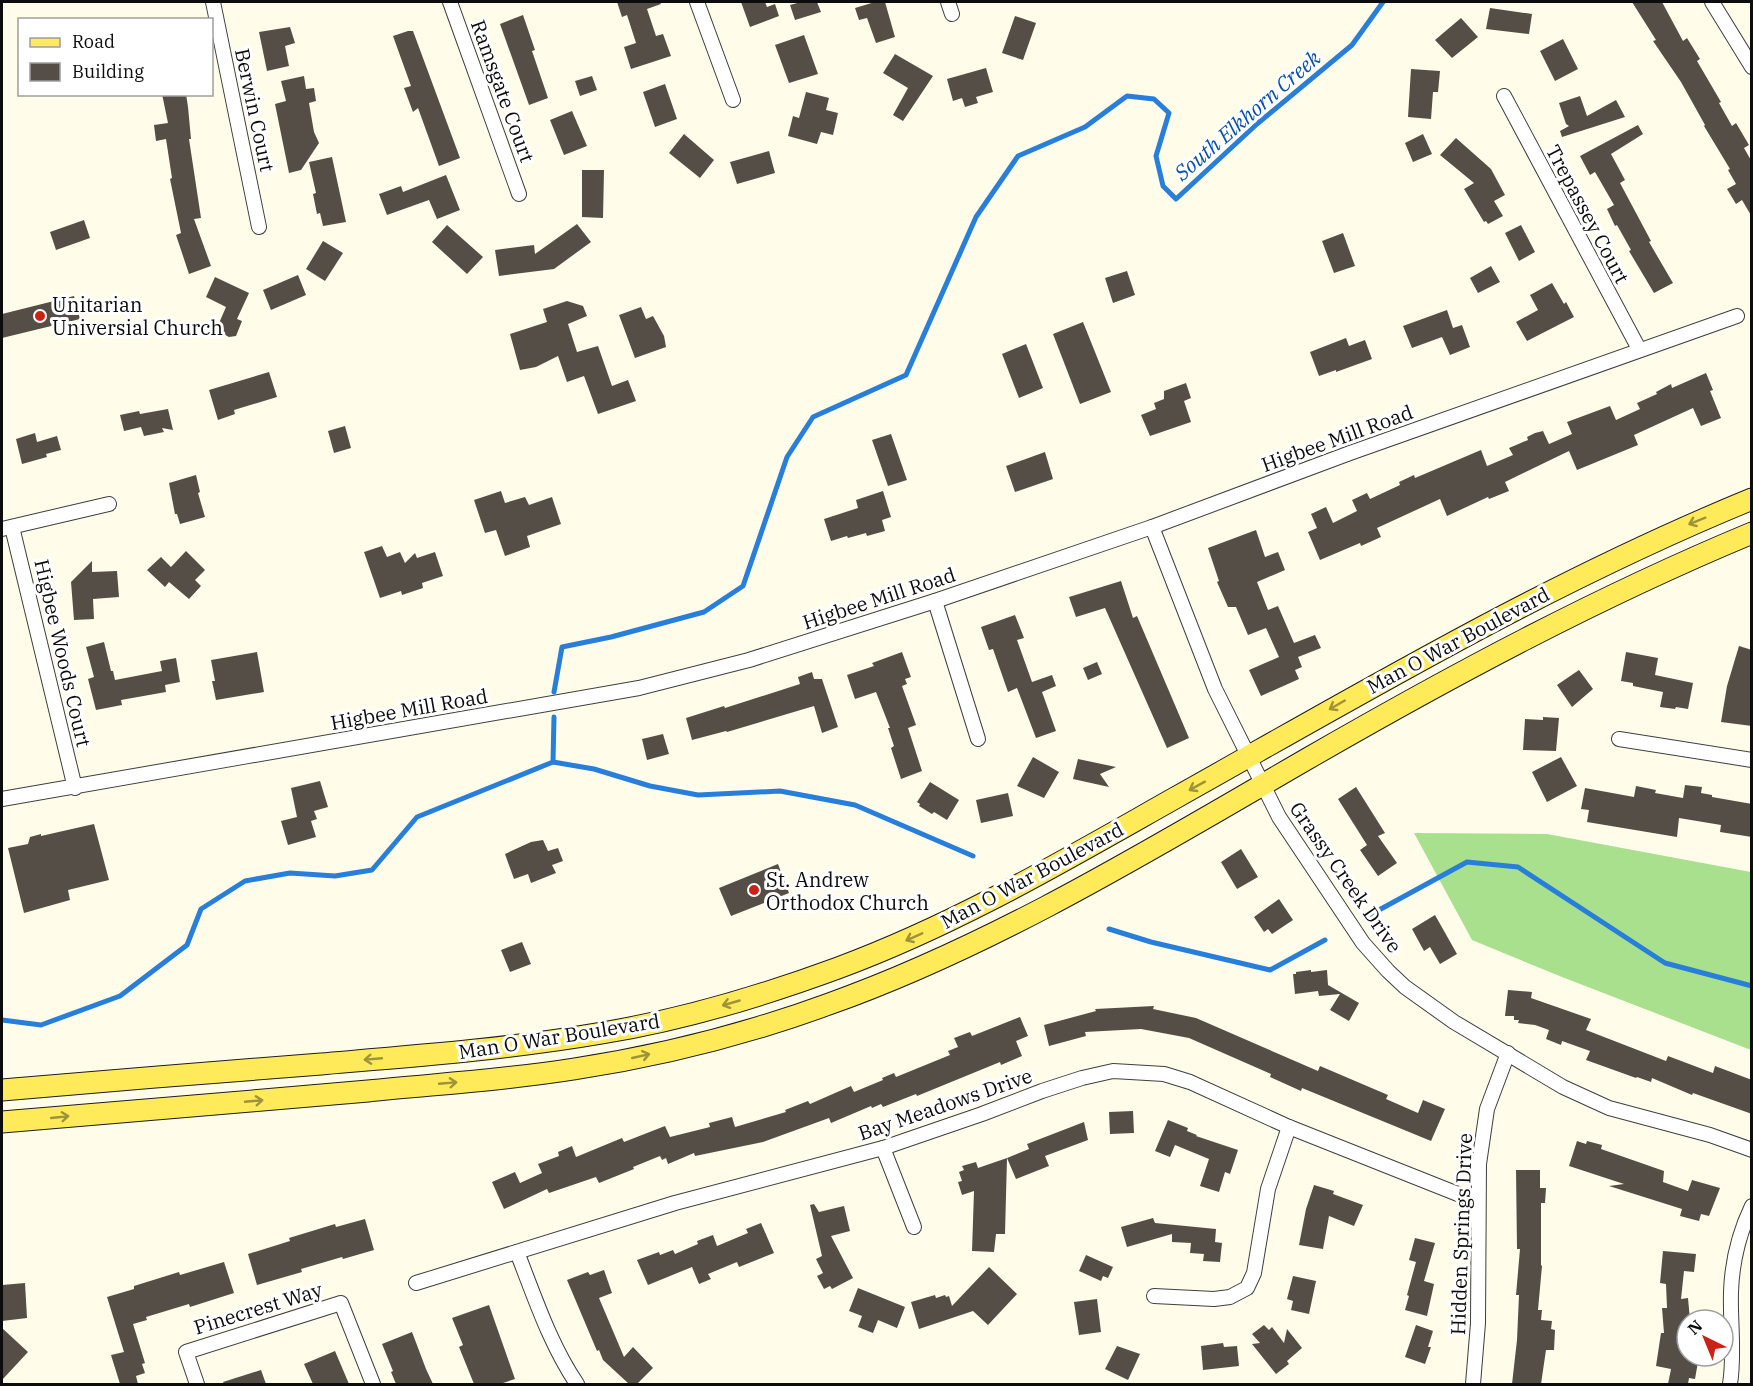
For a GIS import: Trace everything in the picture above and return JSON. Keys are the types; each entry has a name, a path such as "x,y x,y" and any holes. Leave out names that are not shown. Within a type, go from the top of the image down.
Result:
{"main road":[{"name":"Man O War Boulevard","path":"2,1090 459,1052 548,1042 670,1019 780,988 838,968 998,897 1491,621 1629,552 1752,499"},
{"name":"Man O War Boulevard","path":"2,1122 485,1080 572,1070 711,1040 791,1018 931,963 987,936 1090,882 1476,664 1646,579 1752,533"}],"street":[{"name":"Berwin Court","path":"213,2 259,227"},
{"name":"Ramsgate Court","path":"450,2 519,194"},
{"path":"697,2 733,100"},
{"path":"1712,2 1752,67"},
{"name":"Trepassey Court","path":"1504,96 1639,350"},
{"name":"Higbee Mill Road","path":"2,799 639,688 749,660 935,601 1152,528 1350,453 1737,316"},
{"name":"Higbee Woods Court","path":"75,788 7,528 109,504"},
{"name":"Grassy Creek Drive","path":"1152,528 1215,689 1279,817 1363,943 1388,971 1454,1022 1563,1087 1608,1108 1710,1135 1752,1150"},
{"path":"935,601 978,739"},
{"path":"1619,740 1752,760"},
{"name":"Hidden Springs Drive","path":"1473,1384 1478,1323 1479,1164 1487,1109 1508,1053"},
{"name":"Bay Meadows Drive","path":"416,1283 675,1203 883,1148 982,1114 1042,1090 1113,1071 1164,1074 1190,1082 1289,1127 1478,1202"},
{"path":"1154,1296 1214,1299 1230,1297 1247,1288 1254,1273 1268,1189 1289,1127"},
{"path":"883,1148 914,1227"},
{"path":"1730,1384 1734,1351 1731,1292 1734,1266 1738,1241 1752,1206"},
{"path":"517,1252 549,1335 577,1384"},
{"name":"Pinecrest Way","path":"197,1384 186,1352 341,1303 373,1384"}],"green space":[{"path":"1414,833 1547,834 1751,872 1751,1050 1472,940"}],"building":[{"path":"617,2 660,2 661,4 647,9 656,36 663,34 671,56 631,69 624,47 636,43 627,15 622,17"},
{"path":"741,2 765,2 767,7 775,4 779,16 750,27"},
{"path":"817,2 821,12 795,20 790,5"},
{"path":"875,2 885,2 895,37 876,43 867,18 859,20 855,8"},
{"path":"1632,2 1662,2 1683,41 1687,38 1700,59 1697,61 1732,126 1736,123 1749,145 1744,148 1752,162 1752,217 1742,200 1736,204 1727,189 1736,184 1728,170 1730,169"},
{"path":"1490,8 1532,14 1529,34 1486,29"},
{"path":"523,15 548,98 529,105 500,24"},
{"path":"1015,16 1036,23 1023,60 1002,53"},
{"path":"1461,18 1478,37 1452,58 1435,40"},
{"path":"290,27 295,43 285,46 289,66 267,71 259,32"},
{"path":"413,31 460,158 439,166 418,108 413,112 404,88 411,86 393,36"},
{"path":"804,35 818,74 789,83 775,45"},
{"path":"1563,39 1578,69 1555,81 1540,51"},
{"path":"895,54 933,76 903,121 893,115 908,88 883,73"},
{"path":"986,68 993,92 976,97 978,103 965,107 962,98 953,101 947,79"},
{"path":"1411,69 1440,71 1438,92 1433,92 1431,119 1408,117"},
{"path":"304,76 306,89 314,88 316,101 309,103 314,132 319,143 301,170 289,173 275,104 286,101 281,81"},
{"path":"592,76 597,90 580,96 575,81"},
{"path":"665,84 677,119 655,127 643,92"},
{"path":"806,92 829,98 826,110 838,113 833,135 821,132 817,144 788,136 793,116 799,118"},
{"path":"162,96 186,96 191,139 189,139 201,218 194,219 211,266 189,274 176,235 181,233 170,179 172,178 166,139 156,141 154,125 168,123"},
{"path":"1580,96 1587,116 1616,100 1625,117 1562,137 1560,131 1569,126 1566,124 1559,103"},
{"path":"572,111 587,146 564,155 550,120"},
{"path":"1638,125 1643,134 1611,154 1625,180 1620,183 1651,241 1649,242 1673,283 1654,293 1607,209 1614,205 1595,172 1590,175 1580,156"},
{"path":"684,134 714,160 700,178 669,153"},
{"path":"1423,134 1432,154 1413,162 1405,143"},
{"path":"1456,138 1491,169 1505,195 1494,201 1503,216 1488,224 1484,222 1464,189 1474,183 1440,155"},
{"path":"769,151 775,173 737,184 730,162"},
{"path":"332,157 346,222 323,226 320,213 317,214 313,194 316,193 309,162"},
{"path":"582,170 604,170 603,218 582,217"},
{"path":"446,175 460,210 437,219 429,200 387,215 379,194 401,186 403,192"},
{"path":"84,220 90,238 56,250 50,232"},
{"path":"577,224 591,242 554,269 499,276 495,250 534,245 535,254"},
{"path":"447,225 483,257 467,274 432,242"},
{"path":"1521,225 1535,252 1519,261 1505,233"},
{"path":"1343,233 1355,266 1334,273 1322,241"},
{"path":"323,241 343,253 325,281 306,269"},
{"path":"1491,266 1500,282 1478,293 1470,278"},
{"path":"1127,271 1135,295 1113,303 1105,278"},
{"path":"298,275 306,295 271,310 263,290"},
{"path":"215,277 249,293 237,319 242,321 236,336 229,337 216,330 226,307 206,297"},
{"path":"1552,283 1574,317 1527,341 1516,322 1538,310 1530,295"},
{"name":"Unitarian Universial Church","path":"74,296 80,319 2,338 2,314"},
{"path":"567,301 583,306 587,316 568,324 577,352 598,346 612,386 628,380 636,401 598,414 584,376 567,382 558,356 536,367 520,370 510,334 547,322 543,309"},
{"path":"641,307 646,319 653,316 664,336 666,347 635,358 619,315"},
{"path":"1447,310 1453,328 1462,325 1470,347 1450,355 1442,337 1412,348 1403,326"},
{"path":"1083,322 1111,392 1080,404 1053,334"},
{"path":"1346,338 1349,346 1365,340 1372,359 1319,376 1310,352"},
{"path":"1026,344 1043,388 1019,398 1002,354"},
{"path":"269,372 277,397 234,410 235,414 218,420 209,390"},
{"path":"1706,373 1713,390 1710,391 1721,418 1701,426 1693,408 1634,435 1638,445 1577,470 1569,451 1505,482 1509,491 1489,499 1488,497 1447,516 1440,499 1377,528 1381,537 1320,560 1308,532 1317,528 1311,514 1326,507 1333,523 1357,511 1352,500 1367,493 1370,499 1400,485 1399,482 1414,475 1415,478 1481,450 1487,466 1513,455 1509,448 1528,440 1527,437 1535,433 1543,431 1549,444 1572,434 1567,422 1610,406 1616,420 1640,409 1637,403 1657,394 1656,392 1671,384 1672,388"},
{"path":"1186,383 1191,398 1184,401 1191,422 1150,436 1141,415 1156,409 1154,403 1164,399 1164,391"},
{"path":"168,409 173,430 162,428 164,432 144,436 141,427 124,431 120,415"},
{"path":"345,426 351,448 334,453 328,431"},
{"path":"35,433 37,442 57,436 61,450 46,454 47,457 22,464 16,439"},
{"path":"891,434 907,480 888,486 872,440"},
{"path":"1045,452 1053,479 1015,492 1006,466"},
{"path":"196,475 200,492 198,493 205,517 180,524 175,514 169,483"},
{"path":"501,491 505,503 525,497 529,505 552,497 561,524 527,536 530,547 505,556 496,530 485,533 474,500"},
{"path":"883,491 891,517 882,520 885,531 867,536 866,533 848,538 847,536 831,541 824,519 858,508 856,500"},
{"path":"1256,530 1265,557 1278,552 1285,570 1257,582 1268,610 1278,606 1294,643 1315,635 1321,648 1298,657 1302,667 1295,670 1299,679 1261,696 1249,670 1279,657 1266,628 1248,635 1236,607 1228,607 1217,582 1219,581 1208,548"},
{"path":"382,546 387,557 400,552 405,563 415,553 417,558 435,552 443,576 422,583 423,588 402,595 401,591 380,598 364,552"},
{"path":"186,551 205,570 195,580 201,586 189,599 169,582 165,587 147,570 161,557 171,567"},
{"path":"92,561 92,572 117,571 119,597 93,599 94,619 74,620 71,582"},
{"path":"1121,581 1133,618 1137,616 1189,738 1167,748 1105,608 1076,617 1069,597"},
{"path":"1015,615 1024,638 1017,640 1032,682 1052,675 1056,686 1042,692 1056,731 1036,738 1017,688 1008,692 993,649 989,650 981,627"},
{"path":"104,642 115,680 162,671 160,661 176,658 180,682 165,685 166,692 121,700 122,705 96,710 88,679 94,677 86,647"},
{"path":"1739,646 1752,650 1752,726 1721,722 1727,686"},
{"path":"257,652 264,692 216,700 211,660"},
{"path":"902,652 911,677 905,679 907,684 902,686 916,725 908,728 922,771 901,779 891,748 894,746 888,728 890,728 876,692 855,699 847,675 874,666 872,663"},
{"path":"1626,652 1658,658 1655,675 1693,683 1688,709 1660,707 1663,692 1621,681"},
{"path":"1097,662 1102,674 1088,680 1083,668"},
{"path":"1579,670 1593,689 1572,707 1557,685"},
{"path":"812,672 814,679 822,679 838,727 822,733 814,706 692,740 686,718 800,684 798,677"},
{"path":"1543,717 1559,718 1556,751 1523,750 1525,719 1543,720"},
{"path":"663,734 669,754 647,760 642,739"},
{"path":"1033,757 1059,772 1044,798 1017,786"},
{"path":"1561,757 1577,786 1547,802 1532,772"},
{"path":"1078,759 1116,767 1100,774 1109,787 1073,779"},
{"path":"320,781 328,807 314,811 317,819 311,821 316,837 288,845 281,821 297,817 291,788"},
{"path":"930,782 959,800 947,820 934,812 932,814 919,806 917,802"},
{"path":"1685,785 1702,787 1701,793 1712,795 1712,797 1752,804 1752,837 1720,832 1721,825 1679,818 1677,837 1587,822 1589,810 1581,809 1585,788 1634,797 1636,786 1656,790 1655,793 1683,798"},
{"path":"1356,787 1385,833 1378,836 1397,863 1378,876 1360,850 1367,845 1338,799"},
{"path":"1008,793 1013,816 981,823 976,800"},
{"path":"94,824 109,880 68,890 70,900 24,913 8,848 28,844 30,837"},
{"path":"543,840 548,851 558,848 563,861 552,865 556,873 531,883 528,874 514,879 505,854 531,842"},
{"path":"1241,849 1258,877 1237,889 1221,862"},
{"name":"St. Andrew Orthodox Church","path":"778,864 789,893 731,916 719,888"},
{"path":"1279,899 1293,920 1272,934 1268,929 1264,932 1254,917"},
{"path":"1435,915 1457,954 1440,964 1430,947 1424,951 1412,929"},
{"path":"522,942 531,964 510,972 501,950"},
{"path":"1311,970 1311,972 1327,970 1328,985 1359,1003 1349,1021 1330,1010 1340,994 1319,996 1318,991 1295,994 1293,974"},
{"path":"1508,990 1532,992 1531,998 1591,1019 1586,1030 1666,1061 1668,1056 1713,1073 1715,1066 1752,1080 1752,1114 1693,1093 1692,1095 1652,1078 1651,1082 1636,1078 1586,1060 1590,1051 1562,1041 1561,1045 1546,1039 1549,1030 1518,1023 1519,1020 1514,1020 1514,1016 1505,1016"},
{"path":"1154,1006 1153,1009 1196,1018 1318,1071 1320,1066 1388,1095 1386,1099 1418,1113 1423,1100 1445,1109 1431,1141 1302,1088 1301,1091 1270,1077 1271,1074 1189,1038 1141,1029 1085,1032 1086,1036 1049,1046 1044,1025 1096,1011 1095,1009"},
{"path":"1020,1017 1028,1036 1016,1041 1022,1056 1001,1065 1000,1062 917,1096 916,1094 883,1107 881,1104 872,1108 871,1106 831,1123 829,1118 763,1142 695,1156 694,1153 668,1164 666,1158 662,1160 660,1156 599,1183 596,1177 549,1193 547,1189 504,1209 492,1182 515,1172 520,1183 542,1173 538,1164 559,1156 558,1152 572,1146 576,1157 622,1138 624,1142 665,1126 670,1137 710,1127 709,1123 732,1117 735,1127 786,1112 785,1110 808,1101 810,1104 851,1086 854,1092 894,1073 896,1077 950,1055 948,1051 958,1047 954,1038 970,1032 972,1036"},
{"path":"1133,1111 1134,1133 1110,1134 1109,1112"},
{"path":"1168,1120 1188,1128 1187,1131 1196,1136 1238,1150 1230,1174 1225,1172 1219,1192 1200,1186 1209,1159 1175,1145 1170,1157 1155,1151"},
{"path":"1084,1122 1088,1140 1045,1156 1049,1166 1016,1179 1007,1158 1029,1149 1027,1144"},
{"path":"1577,1141 1602,1145 1601,1149 1664,1171 1663,1182 1688,1191 1692,1180 1720,1188 1709,1216 1701,1214 1699,1221 1680,1216 1682,1209 1609,1186 1624,1184 1569,1166"},
{"path":"1007,1158 1005,1234 996,1234 994,1252 972,1251 974,1191 962,1195 958,1182 962,1181 959,1172 964,1170 962,1166 976,1162 978,1168"},
{"path":"1516,1170 1540,1170 1540,1188 1546,1188 1545,1203 1541,1203 1542,1266 1538,1310 1542,1310 1541,1320 1552,1321 1551,1329 1555,1330 1554,1350 1546,1350 1541,1384 1512,1384 1517,1340 1519,1295 1516,1295 1520,1249 1517,1249"},
{"path":"1314,1185 1334,1191 1333,1194 1363,1205 1354,1226 1329,1216 1323,1249 1299,1245 1306,1209"},
{"path":"814,1204 819,1212 844,1206 850,1231 831,1236 853,1278 832,1289 830,1286 824,1289 817,1276 823,1273 816,1259 822,1256 810,1205"},
{"path":"1153,1218 1155,1223 1216,1229 1215,1242 1222,1243 1220,1262 1203,1261 1204,1254 1190,1253 1191,1243 1172,1242 1172,1234 1127,1247 1121,1227"},
{"path":"365,1219 374,1250 301,1269 302,1272 257,1285 248,1254 335,1224 336,1227"},
{"path":"761,1223 774,1253 739,1267 737,1262 708,1274 711,1279 699,1284 692,1267 648,1285 637,1260 659,1252 660,1255 673,1250 675,1254 713,1235 717,1246 748,1233 746,1229"},
{"path":"1415,1238 1435,1243 1424,1281 1434,1284 1427,1316 1405,1310 1416,1262 1409,1260"},
{"path":"1663,1251 1696,1254 1694,1272 1684,1271 1681,1299 1688,1298 1689,1308 1675,1308 1675,1368 1697,1368 1695,1379 1689,1378 1688,1384 1668,1384 1671,1369 1656,1366 1661,1333 1664,1333 1662,1308 1667,1308 1666,1284 1660,1283"},
{"path":"1086,1255 1113,1267 1108,1278 1103,1276 1101,1281 1079,1271"},
{"path":"224,1262 234,1293 190,1307 189,1304 146,1317 147,1320 133,1324 145,1363 142,1364 145,1373 136,1376 138,1384 120,1384 111,1355 124,1352 107,1297 179,1272 180,1275"},
{"path":"989,1267 1017,1294 988,1325 973,1311 919,1329 911,1302 935,1295 936,1298 945,1295 949,1296 952,1306"},
{"path":"604,1270 612,1293 599,1298 624,1357 633,1347 653,1368 637,1384 629,1384 603,1360 567,1280 588,1272 590,1275"},
{"path":"1293,1276 1316,1281 1309,1314 1291,1310 1293,1301 1287,1299"},
{"path":"25,1283 27,1318 2,1321 2,1285"},
{"path":"858,1288 905,1307 897,1328 878,1320 873,1333 858,1327 862,1316 849,1311"},
{"path":"1097,1299 1101,1332 1079,1335 1074,1302"},
{"path":"489,1305 515,1379 500,1384 474,1384 459,1347 463,1345 452,1318"},
{"path":"1264,1325 1269,1330 1272,1327 1284,1343 1287,1329 1302,1348 1287,1361 1289,1364 1276,1374 1252,1344 1260,1343 1252,1334"},
{"path":"1416,1325 1433,1331 1428,1347 1431,1347 1425,1364 1405,1357"},
{"path":"2,1328 28,1352 2,1380"},
{"path":"412,1332 433,1384 396,1384 391,1372 393,1371 382,1344"},
{"path":"1223,1343 1224,1347 1237,1346 1239,1366 1203,1370 1201,1346"},
{"path":"1117,1346 1140,1354 1128,1380 1105,1369"},
{"path":"335,1351 349,1384 313,1384 304,1364"},
{"path":"261,1370 266,1384 224,1384 223,1382"}],"waterway":[{"name":"South Elkhorn Creek","path":"554,692 562,647 611,637 704,612 743,586 787,457 813,417 906,375 976,217 1018,156 1085,127 1127,96 1154,99 1169,113 1156,156 1163,186 1176,199 1257,124 1352,45 1383,2"},
{"name":"South Elkhorn Creek","path":"2,1020 41,1025 120,996 187,945 201,909 245,881 290,873 335,876 372,870 417,817 553,762 554,717"},
{"path":"553,762 594,769 650,786 698,795 780,791 855,805 973,856"},
{"path":"1368,916 1467,862 1518,867 1665,963 1752,986"},
{"path":"1109,929 1151,942 1270,970 1325,940"}],"place":[{"name":"Unitarian Universial Church","path":"40,316"},
{"name":"St. Andrew Orthodox Church","path":"754,890"}]}
